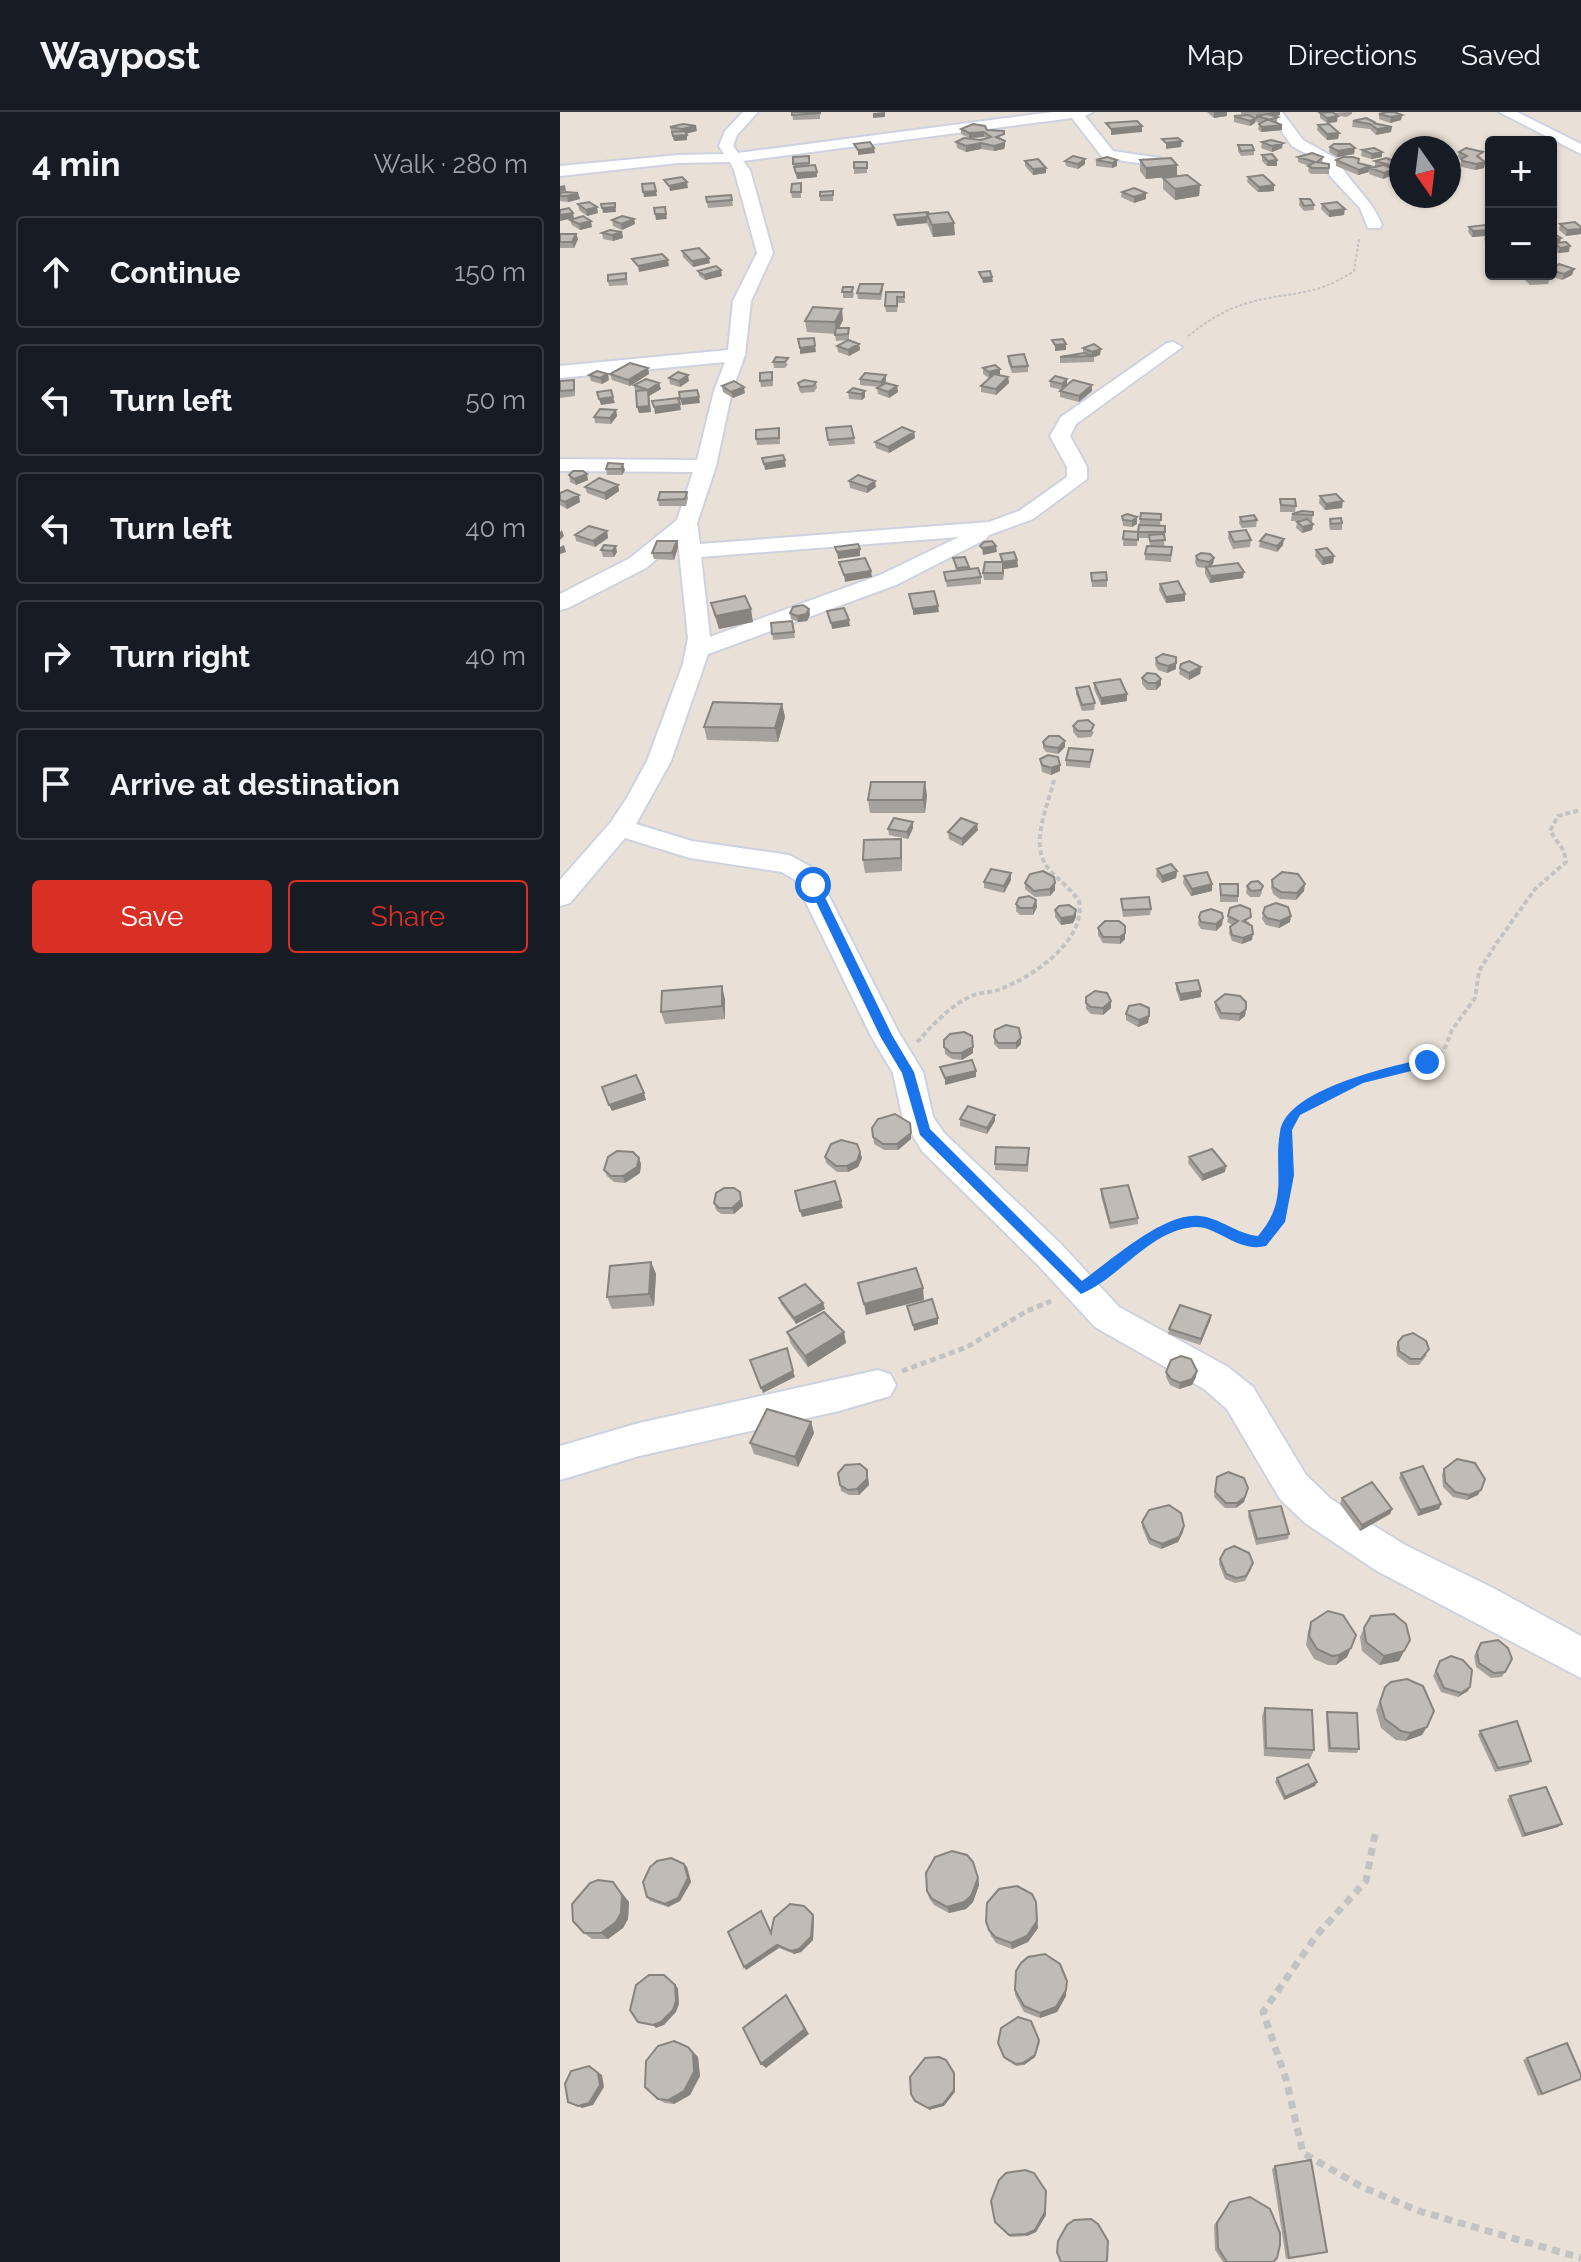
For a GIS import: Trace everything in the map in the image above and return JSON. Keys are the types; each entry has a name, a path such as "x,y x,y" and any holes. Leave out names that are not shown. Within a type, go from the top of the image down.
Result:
{"street":[{"path":"560,897 620,828 641,796 659,761 695,664 699,638 687,523 706,466 722,393 736,355 742,301 765,253 742,170 732,158 726,140 751,112"},
{"path":"1275,112 1282,128 1298,145 1332,162 1335,173 1367,207 1374,225"},
{"path":"1506,112 1581,150"},
{"path":"560,171 678,159 732,158 1080,113 1108,155 1160,162"},
{"path":"697,650 888,580 992,528 1026,515 1071,486 1079,474 1060,436 1061,430 1111,388 1173,347"},
{"path":"560,372 736,355"},
{"path":"560,465 706,466"},
{"path":"560,603 638,563 687,523"},
{"path":"691,551 992,528"},
{"path":"620,828 690,849 797,867 813,885 913,1086 918,1119 924,1131 1107,1317 1216,1378 1240,1398 1293,1487 1318,1511 1391,1558 1479,1601 1581,1658"},
{"path":"560,1463 658,1436 824,1400 878,1385"}],"path":[{"path":"1173,347 1215,316 1252,301 1314,295 1336,283 1354,271 1360,236 1374,225"},
{"path":"898,1058 922,1039 943,1015 973,995 998,990 1056,958 1064,941 1079,924 1081,918 1075,893 1043,866 1040,854 1039,841 1054,780"},
{"path":"878,1385 915,1364 967,1347 1027,1311 1081,1289 1169,1227 1199,1220 1242,1240 1261,1242 1278,1222 1287,1175 1286,1130 1295,1111 1360,1079 1427,1062 1444,1050 1452,1030 1475,998 1479,971 1496,944 1535,889 1566,862 1564,851 1550,831 1558,816 1581,810"},
{"path":"1375,1834 1366,1881 1316,1936 1263,2012 1286,2079 1303,2153 1362,2187 1419,2211 1581,2258"}],"building":[{"path":"792,112 820,112 820,113 792,115"},
{"path":"1332,112 1338,116 1327,118 1320,113"},
{"path":"1267,114 1278,117 1269,120 1282,125 1262,127 1259,124 1268,119 1256,116"},
{"path":"1379,114 1402,115 1391,117"},
{"path":"1234,116 1256,118 1250,121"},
{"path":"1366,118 1376,123 1373,123 1392,127 1377,129 1370,124 1353,121"},
{"path":"1137,121 1142,126 1111,129 1106,123"},
{"path":"683,124 696,126 682,129 670,127"},
{"path":"973,124 985,126 987,130 1004,131 996,137 1004,143 966,146 956,142 964,138 981,140 991,137 984,132 969,133 961,129"},
{"path":"1329,124 1339,133 1327,134 1318,125"},
{"path":"685,131 687,135 673,136 672,132"},
{"path":"1178,138 1182,141 1166,143 1162,139"},
{"path":"1271,140 1283,143 1272,146 1262,142"},
{"path":"870,142 874,148 858,150 854,144"},
{"path":"1350,144 1355,148 1338,151 1330,147"},
{"path":"1238,145 1252,145 1254,150 1241,151"},
{"path":"1374,148 1382,152 1372,154 1362,150"},
{"path":"1466,148 1483,152 1477,156 1485,162 1476,164 1463,161 1461,159 1467,156 1461,151"},
{"path":"1312,153 1323,157 1317,162 1329,164 1329,168 1312,168 1308,166 1315,162 1298,157"},
{"path":"1272,154 1277,160 1268,161 1262,155"},
{"path":"809,156 809,163 793,164 793,157"},
{"path":"1073,156 1085,159 1078,164 1065,161"},
{"path":"1107,157 1117,160 1112,163 1096,160"},
{"path":"1343,157 1359,159 1358,163 1370,166 1359,170 1336,160"},
{"path":"1171,158 1177,165 1146,168 1140,160"},
{"path":"1386,158 1389,165 1375,161"},
{"path":"1038,159 1046,168 1033,169 1025,161"},
{"path":"854,162 867,162 867,168 854,168"},
{"path":"815,165 817,172 796,173 794,167"},
{"path":"1384,165 1389,167 1389,171 1384,173 1370,168"},
{"path":"1187,175 1200,185 1175,189 1163,178"},
{"path":"1263,175 1274,185 1259,187 1248,177"},
{"path":"682,177 687,182 669,186 664,180"},
{"path":"654,183 656,191 643,192 642,184"},
{"path":"801,183 801,192 791,192 792,184"},
{"path":"1134,188 1146,193 1134,197 1122,192"},
{"path":"833,191 833,195 820,196 820,192"},
{"path":"560,193 578,193 560,196"},
{"path":"731,195 732,200 707,202 706,197"},
{"path":"1300,199 1310,199 1314,205 1304,206"},
{"path":"589,202 597,207 586,210 578,204"},
{"path":"1337,202 1345,209 1329,211 1322,204"},
{"path":"615,203 615,207 602,208 601,204"},
{"path":"665,207 666,214 655,214 654,208"},
{"path":"569,208 573,213 560,215 560,210"},
{"path":"928,212 927,217 896,220 894,215"},
{"path":"948,212 954,223 932,225 927,214"},
{"path":"583,216 591,221 579,224 570,220"},
{"path":"622,216 634,219 621,224 612,220"},
{"path":"1575,222 1581,229 1567,230 1560,224"},
{"path":"1485,225 1485,230 1473,231 1469,227"},
{"path":"610,230 622,232 612,235 602,233"},
{"path":"560,234 576,234 572,242 560,242"},
{"path":"1566,242 1570,246 1560,248 1557,243"},
{"path":"699,248 709,258 692,261 682,251"},
{"path":"662,254 668,260 638,266 632,259"},
{"path":"1557,265 1574,269 1564,274 1557,272"},
{"path":"716,266 721,270 704,275 698,271"},
{"path":"990,271 992,277 982,278 979,272"},
{"path":"626,273 626,279 608,281 608,275"},
{"path":"860,284 883,284 880,294 857,293"},
{"path":"843,287 853,287 852,292 842,292"},
{"path":"886,292 904,292 904,297 897,297 897,306 885,306"},
{"path":"813,307 842,309 835,322 805,321"},
{"path":"836,328 849,328 848,334 835,335"},
{"path":"814,338 815,346 800,348 798,339"},
{"path":"1063,339 1066,344 1055,345 1052,340"},
{"path":"848,340 859,344 848,350 837,346"},
{"path":"1094,344 1101,349 1092,352 1083,348"},
{"path":"1084,353 1094,356 1060,357"},
{"path":"1024,354 1028,366 1012,367 1008,356"},
{"path":"776,357 788,358 785,362 773,362"},
{"path":"630,363 648,368 628,380 610,374"},
{"path":"995,365 1000,369 989,372 983,368"},
{"path":"597,371 608,374 600,378 589,375"},
{"path":"678,372 688,375 679,381 669,378"},
{"path":"772,372 772,380 760,381 760,373"},
{"path":"865,373 886,375 881,382 860,379"},
{"path":"994,374 1008,377 996,389 981,386"},
{"path":"1055,376 1067,379 1062,384 1050,381"},
{"path":"646,379 659,383 648,390 634,385"},
{"path":"574,380 574,390 560,391 560,381"},
{"path":"804,380 816,382 813,386 800,387 798,383"},
{"path":"1073,380 1092,385 1079,396 1060,391"},
{"path":"734,381 744,387 731,392 722,386"},
{"path":"886,383 897,386 888,392 877,388"},
{"path":"853,388 865,391 861,394 848,392"},
{"path":"611,390 613,397 599,399 597,392"},
{"path":"648,390 649,406 637,407 636,391"},
{"path":"697,390 699,397 680,399 679,392"},
{"path":"678,398 680,404 654,407 652,401"},
{"path":"600,409 616,410 610,418 594,417"},
{"path":"851,426 854,438 828,440 826,428"},
{"path":"902,427 914,432 888,447 875,442"},
{"path":"779,428 779,438 756,439 756,430"},
{"path":"783,455 785,460 764,464 762,458"},
{"path":"608,463 623,464 621,469 606,469"},
{"path":"573,471 587,474 574,479 569,475"},
{"path":"858,475 875,481 867,487 849,481"},
{"path":"599,478 618,485 604,493 585,487"},
{"path":"567,490 579,495 565,502 560,500 560,493"},
{"path":"660,492 687,492 685,499 658,500"},
{"path":"1336,494 1343,501 1326,504 1320,496"},
{"path":"1280,499 1295,499 1296,506 1281,505"},
{"path":"1313,512 1313,515 1292,514"},
{"path":"1141,513 1161,514 1161,520 1140,519"},
{"path":"1254,515 1257,520 1242,522 1240,517"},
{"path":"1122,516 1137,517 1132,521 1123,520"},
{"path":"1341,518 1342,523 1331,524 1330,519"},
{"path":"1307,519 1313,524 1303,527 1297,522"},
{"path":"1139,525 1165,526 1165,532 1138,532"},
{"path":"589,526 607,531 593,541 575,535"},
{"path":"1246,530 1251,540 1234,542 1229,532"},
{"path":"1124,531 1138,532 1138,540 1123,539"},
{"path":"1164,534 1165,540 1150,541 1149,535"},
{"path":"1266,534 1284,539 1277,546 1260,541"},
{"path":"657,541 677,541 672,553 652,553"},
{"path":"992,541 996,546 980,546 984,542"},
{"path":"858,544 860,549 837,552 835,547"},
{"path":"604,545 616,546 612,551 601,550"},
{"path":"1147,546 1172,547 1171,555 1145,554"},
{"path":"1327,548 1334,556 1323,558 1316,550"},
{"path":"1014,552 1017,560 1003,562 1000,554"},
{"path":"1201,553 1214,558 1209,562 1198,560 1196,556"},
{"path":"965,557 969,567 957,568 953,558"},
{"path":"865,558 871,571 844,575 839,562"},
{"path":"985,562 1003,562 1003,573 983,573"},
{"path":"1238,563 1244,572 1211,576 1206,567"},
{"path":"978,568 981,577 946,581 944,572"},
{"path":"1106,572 1107,580 1092,581 1091,573"},
{"path":"1178,581 1185,594 1166,597 1160,584"},
{"path":"934,591 938,606 913,609 909,594"},
{"path":"745,596 751,609 716,616 711,603"},
{"path":"803,605 809,609 806,614 797,616 790,613 793,607"},
{"path":"844,608 849,620 831,623 827,611"},
{"path":"792,621 794,632 772,634 771,623"},
{"path":"1163,654 1176,657 1176,663 1168,666 1158,663 1156,658"},
{"path":"1189,661 1201,667 1189,673 1180,668 1181,664"},
{"path":"1147,673 1156,674 1161,679 1148,683 1142,678"},
{"path":"1120,679 1127,694 1101,698 1094,683"},
{"path":"1089,686 1095,703 1082,705 1076,688"},
{"path":"713,702 782,704 775,728 704,727"},
{"path":"1088,720 1094,725 1091,731 1078,731 1073,726 1078,721"},
{"path":"1049,736 1059,736 1065,741 1058,748 1045,746 1043,742"},
{"path":"1069,748 1093,750 1090,762 1066,760"},
{"path":"1048,755 1058,757 1060,765 1051,768 1042,765 1040,759"},
{"path":"871,782 925,782 923,800 868,800"},
{"path":"894,818 913,822 907,832 888,829"},
{"path":"961,818 977,824 962,839 948,832"},
{"path":"901,839 901,858 863,860 864,840"},
{"path":"1171,864 1177,871 1162,876 1157,869"},
{"path":"991,869 1011,873 1004,886 984,882"},
{"path":"1043,871 1054,877 1055,883 1050,889 1034,891 1025,883 1030,874"},
{"path":"1207,872 1212,884 1192,889 1184,876"},
{"path":"1282,872 1298,874 1305,884 1297,893 1281,892 1273,887 1272,880"},
{"path":"1258,881 1263,886 1261,890 1251,891 1247,886"},
{"path":"1220,884 1238,884 1238,896 1221,895"},
{"path":"1029,896 1036,900 1033,908 1020,908 1016,904 1019,898"},
{"path":"1149,897 1151,909 1123,910 1121,899"},
{"path":"1276,903 1288,907 1291,916 1280,921 1267,918 1263,913 1265,907"},
{"path":"1069,905 1076,910 1074,916 1061,918 1055,910 1059,906"},
{"path":"1240,905 1250,909 1251,917 1243,921 1252,926 1253,934 1243,938 1232,935 1230,927 1238,921 1228,916 1230,908"},
{"path":"1211,909 1222,913 1223,918 1216,924 1201,922 1201,912"},
{"path":"1105,921 1119,921 1125,926 1125,933 1120,937 1103,937 1098,928"},
{"path":"1198,980 1201,991 1180,994 1176,983"},
{"path":"722,986 722,1006 661,1012 662,991"},
{"path":"1095,991 1107,993 1111,1001 1103,1008 1091,1007 1086,1003 1086,997"},
{"path":"1225,994 1240,996 1246,1002 1246,1009 1240,1014 1221,1013 1215,1002"},
{"path":"1140,1004 1149,1008 1149,1016 1139,1020 1126,1014 1129,1006"},
{"path":"1006,1025 1019,1028 1021,1038 1016,1043 998,1043 994,1037 995,1030"},
{"path":"964,1032 972,1036 973,1047 961,1053 951,1053 944,1047 944,1040 950,1034"},
{"path":"972,1060 976,1071 945,1078 940,1067"},
{"path":"636,1075 644,1093 609,1105 602,1087"},
{"path":"968,1106 995,1115 987,1128 960,1119"},
{"path":"895,1114 910,1123 911,1133 897,1144 883,1144 873,1137 872,1128 878,1119"},
{"path":"841,1140 857,1144 860,1152 857,1161 847,1166 836,1166 825,1157 831,1144"},
{"path":"996,1147 1029,1148 1027,1165 995,1164"},
{"path":"1212,1149 1226,1166 1203,1175 1189,1157"},
{"path":"617,1151 633,1152 639,1158 637,1167 623,1176 611,1176 604,1170 608,1157"},
{"path":"835,1181 841,1201 800,1211 795,1191"},
{"path":"1128,1185 1138,1218 1110,1223 1101,1189"},
{"path":"724,1188 734,1188 740,1192 741,1200 732,1208 719,1208 714,1203 716,1193"},
{"path":"651,1262 649,1294 607,1297 610,1266"},
{"path":"916,1268 923,1288 864,1304 858,1283"},
{"path":"805,1284 823,1303 794,1318 779,1298"},
{"path":"932,1299 938,1318 913,1325 907,1306"},
{"path":"1180,1305 1211,1315 1201,1339 1169,1329"},
{"path":"824,1312 844,1332 805,1356 787,1332"},
{"path":"1413,1333 1426,1341 1429,1349 1421,1359 1411,1359 1399,1351 1398,1342 1403,1336"},
{"path":"787,1348 793,1371 761,1388 750,1360"},
{"path":"1181,1356 1191,1359 1197,1371 1192,1379 1180,1383 1171,1379 1166,1372 1171,1360"},
{"path":"767,1409 811,1422 795,1457 750,1443"},
{"path":"1457,1459 1475,1463 1485,1479 1481,1490 1469,1495 1455,1492 1445,1482 1444,1469"},
{"path":"860,1464 867,1470 867,1479 857,1489 848,1490 840,1485 838,1473 845,1465"},
{"path":"1423,1466 1441,1504 1420,1510 1401,1473"},
{"path":"1228,1472 1244,1478 1248,1488 1245,1497 1237,1503 1226,1503 1215,1492 1217,1477"},
{"path":"1372,1482 1392,1509 1362,1525 1342,1498"},
{"path":"1169,1505 1181,1513 1184,1526 1179,1537 1162,1544 1150,1539 1142,1522 1149,1510"},
{"path":"1281,1506 1289,1534 1257,1539 1249,1511"},
{"path":"1234,1546 1249,1553 1253,1563 1246,1576 1236,1578 1226,1574 1220,1559 1225,1550"},
{"path":"1328,1611 1343,1615 1356,1635 1351,1648 1339,1655 1332,1656 1317,1649 1309,1636 1311,1622"},
{"path":"1394,1614 1406,1624 1410,1640 1404,1651 1384,1656 1366,1642 1364,1628 1371,1616"},
{"path":"1498,1640 1508,1648 1512,1659 1505,1672 1494,1673 1479,1663 1477,1652 1481,1643"},
{"path":"1451,1656 1463,1660 1472,1670 1470,1687 1461,1693 1444,1688 1436,1671 1440,1661"},
{"path":"1407,1679 1423,1686 1434,1711 1427,1727 1410,1733 1401,1731 1385,1719 1380,1702 1385,1687 1391,1682"},
{"path":"1265,1708 1312,1710 1314,1750 1266,1748"},
{"path":"1327,1712 1357,1713 1359,1749 1330,1748"},
{"path":"1517,1721 1531,1761 1498,1768 1480,1731"},
{"path":"1308,1764 1317,1782 1285,1797 1277,1778"},
{"path":"1546,1787 1562,1824 1525,1834 1510,1796"},
{"path":"952,1851 967,1855 978,1878 971,1896 964,1902 947,1907 932,1899 927,1891 926,1873 935,1857"},
{"path":"671,1858 684,1864 688,1878 678,1898 665,1904 647,1897 643,1882 650,1867 657,1861"},
{"path":"598,1880 613,1882 622,1895 621,1913 616,1922 601,1933 584,1933 573,1921 572,1904 590,1883"},
{"path":"1017,1886 1032,1894 1036,1902 1037,1921 1027,1936 1011,1943 995,1937 989,1930 987,1903 999,1889"},
{"path":"790,1904 804,1906 813,1915 811,1937 799,1949 791,1951 777,1945 744,1967 728,1932 761,1911 771,1933 774,1918"},
{"path":"1045,1954 1060,1964 1067,1981 1066,1990 1056,2007 1040,2013 1024,2006 1015,1990 1016,1971 1028,1957"},
{"path":"649,1975 664,1975 675,1985 673,2010 653,2025 638,2022 630,2010 636,1985"},
{"path":"786,1995 805,2029 761,2064 743,2028"},
{"path":"1018,2017 1031,2021 1039,2040 1035,2055 1016,2064 1004,2057 998,2043 1001,2028"},
{"path":"674,2041 688,2047 693,2053 694,2072 684,2091 668,2100 658,2099 645,2087 646,2061 658,2046"},
{"path":"1567,2043 1581,2079 1542,2094 1527,2058"},
{"path":"925,2058 946,2060 954,2073 954,2090 943,2104 928,2108 915,2101 911,2094 910,2077"},
{"path":"589,2066 598,2073 600,2085 589,2103 578,2106 568,2102 565,2084 571,2071"},
{"path":"1311,2160 1327,2252 1289,2258 1275,2166"},
{"path":"1025,2170 1034,2173 1046,2191 1045,2212 1035,2230 1009,2235 995,2222 991,2201 999,2180 1006,2173"},
{"path":"1250,2197 1270,2209 1280,2233 1277,2258 1273,2262 1227,2262 1218,2248 1217,2223 1230,2202"},
{"path":"1091,2219 1098,2224 1108,2241 1106,2262 1061,2262 1057,2252 1058,2241 1067,2225 1074,2220"}],"route":[{"path":"813,885 886,1036 908,1072 918,1119 924,1131 1081,1289 1169,1227 1199,1220 1242,1240 1261,1242 1278,1222 1287,1175 1286,1130 1295,1111 1360,1079 1427,1062"}]}
